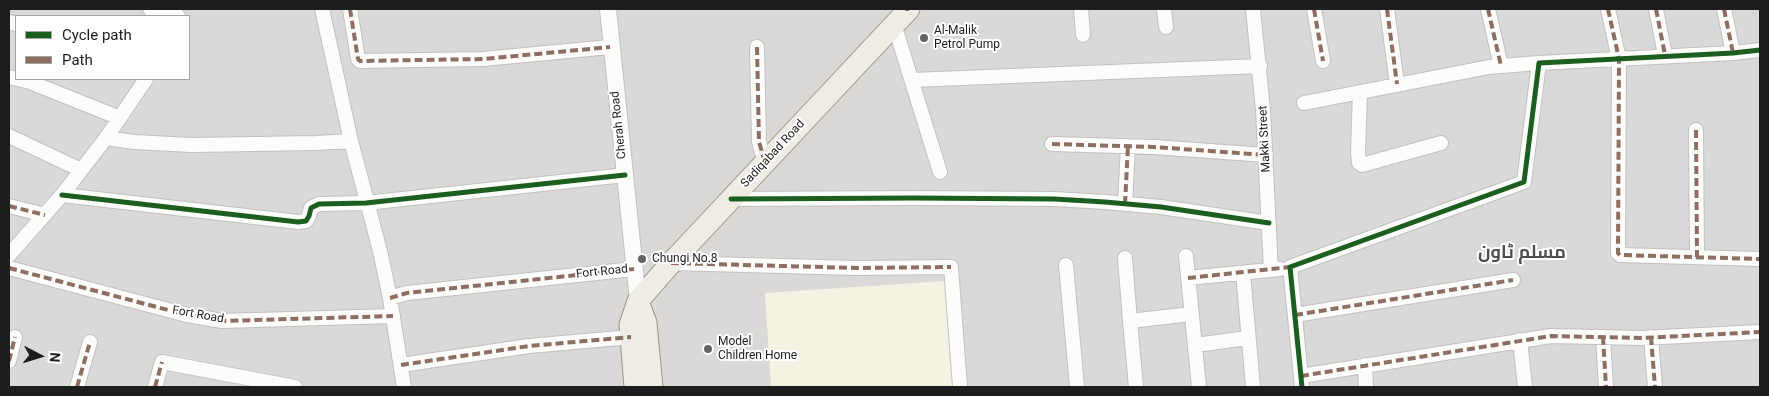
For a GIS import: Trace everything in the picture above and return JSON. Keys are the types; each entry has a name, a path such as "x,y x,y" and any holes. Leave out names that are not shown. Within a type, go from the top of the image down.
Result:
{"main road":[{"name":"Sadiqabad Road","path":"638,301 671,263 904,13"},
{"path":"635,387 630,325 638,301"},
{"path":"638,301 646,323 652,387"}],"street":[{"path":"150,9 174,15"},
{"path":"322,9 351,141 380,251 390,298 404,387"},
{"path":"350,9 358,59 360,61 483,59 610,47"},
{"name":"Cherah Road","path":"608,9 610,47 638,301"},
{"path":"1081,9 1083,35"},
{"path":"1164,9 1166,27"},
{"name":"Makki Street","path":"1253,9 1260,66 1271,270"},
{"path":"1314,9 1323,61"},
{"path":"1387,9 1397,84"},
{"path":"1488,9 1501,66"},
{"path":"1608,9 1619,59 1618,252 1620,254 1697,258 1760,259"},
{"path":"1656,9 1664,55"},
{"path":"1724,9 1733,52"},
{"path":"904,13 912,80 940,172"},
{"path":"757,47 759,142 765,162"},
{"path":"1304,103 1397,84 1501,66 1760,50"},
{"path":"1188,278 1290,268 1524,182 1539,63"},
{"path":"912,80 1260,66"},
{"path":"22,80 120,118"},
{"path":"9,255 62,195 106,138 145,80"},
{"path":"1360,92 1358,152 1359,163 1362,165 1441,143"},
{"path":"1696,130 1697,258"},
{"path":"9,136 81,170"},
{"path":"106,138 134,142 191,145 351,141"},
{"path":"1052,144 1128,146 1266,155"},
{"path":"1125,204 1128,146"},
{"path":"62,195 298,222 306,221 311,208 319,204 366,203 625,175"},
{"path":"731,199 1054,200 1125,204 1269,223"},
{"path":"9,206 44,215"},
{"path":"1186,256 1199,387"},
{"path":"1125,258 1136,387"},
{"path":"671,263 847,268 951,267 960,387"},
{"path":"1066,265 1077,387"},
{"name":"Fort Road","path":"9,268 187,315 222,321 393,316"},
{"path":"1290,268 1302,381 1364,365 1552,336 1651,337 1760,332"},
{"name":"Fort Road","path":"390,298 407,293 634,269"},
{"path":"1243,273 1253,387"},
{"path":"1295,315 1513,280"},
{"path":"1130,321 1191,314"},
{"path":"9,361 15,337"},
{"path":"401,365 529,346 631,337"},
{"path":"1603,337 1606,387"},
{"path":"1651,337 1655,387"},
{"path":"1195,345 1248,338"},
{"path":"1520,340 1525,387"},
{"path":"77,387 90,342"},
{"path":"155,387 162,362 295,387"},
{"path":"1364,365 1366,387"}],"shaded area":[{"path":"9,9 1760,9 1760,387 9,387"},
{"path":"945,281 956,387 771,387 765,293"}],"marked path":[{"path":"350,9 358,59 360,61 483,59 610,47"},
{"path":"1314,9 1323,61"},
{"path":"1387,9 1397,84"},
{"path":"1488,9 1501,66"},
{"path":"1608,9 1619,59 1618,253 1620,255 1760,259"},
{"path":"1656,9 1665,55"},
{"path":"1724,9 1733,53"},
{"path":"757,47 759,142 765,162"},
{"path":"1696,130 1697,257"},
{"path":"1052,144 1154,147 1266,155"},
{"path":"1125,204 1128,146"},
{"path":"9,206 45,215"},
{"path":"671,263 857,268 951,267"},
{"path":"1188,278 1290,267"},
{"path":"9,268 187,315 222,321 393,316"},
{"path":"390,298 407,293 634,269"},
{"path":"1295,315 1513,280"},
{"path":"1301,376 1551,336 1642,338 1760,332"},
{"path":"9,361 15,337"},
{"path":"401,365 529,346 631,337"},
{"path":"1603,337 1606,387"},
{"path":"1651,337 1655,387"},
{"path":"77,387 90,342"},
{"path":"155,387 162,362"}],"cycle path":[{"path":"1302,387 1290,267 1524,182 1539,63 1760,50"},
{"path":"62,195 298,222 306,221 311,208 319,204 366,203 625,175"},
{"path":"731,199 1054,199 1161,207 1269,223"}],"place":[{"name":"Al-Malik Petrol Pump","path":"924,38"},
{"name":"Chungi No.8","path":"642,259"},
{"name":"Model Children Home","path":"708,349"}],"district":[{"name":"مسلم ٹاون","path":"1522,253"}]}
